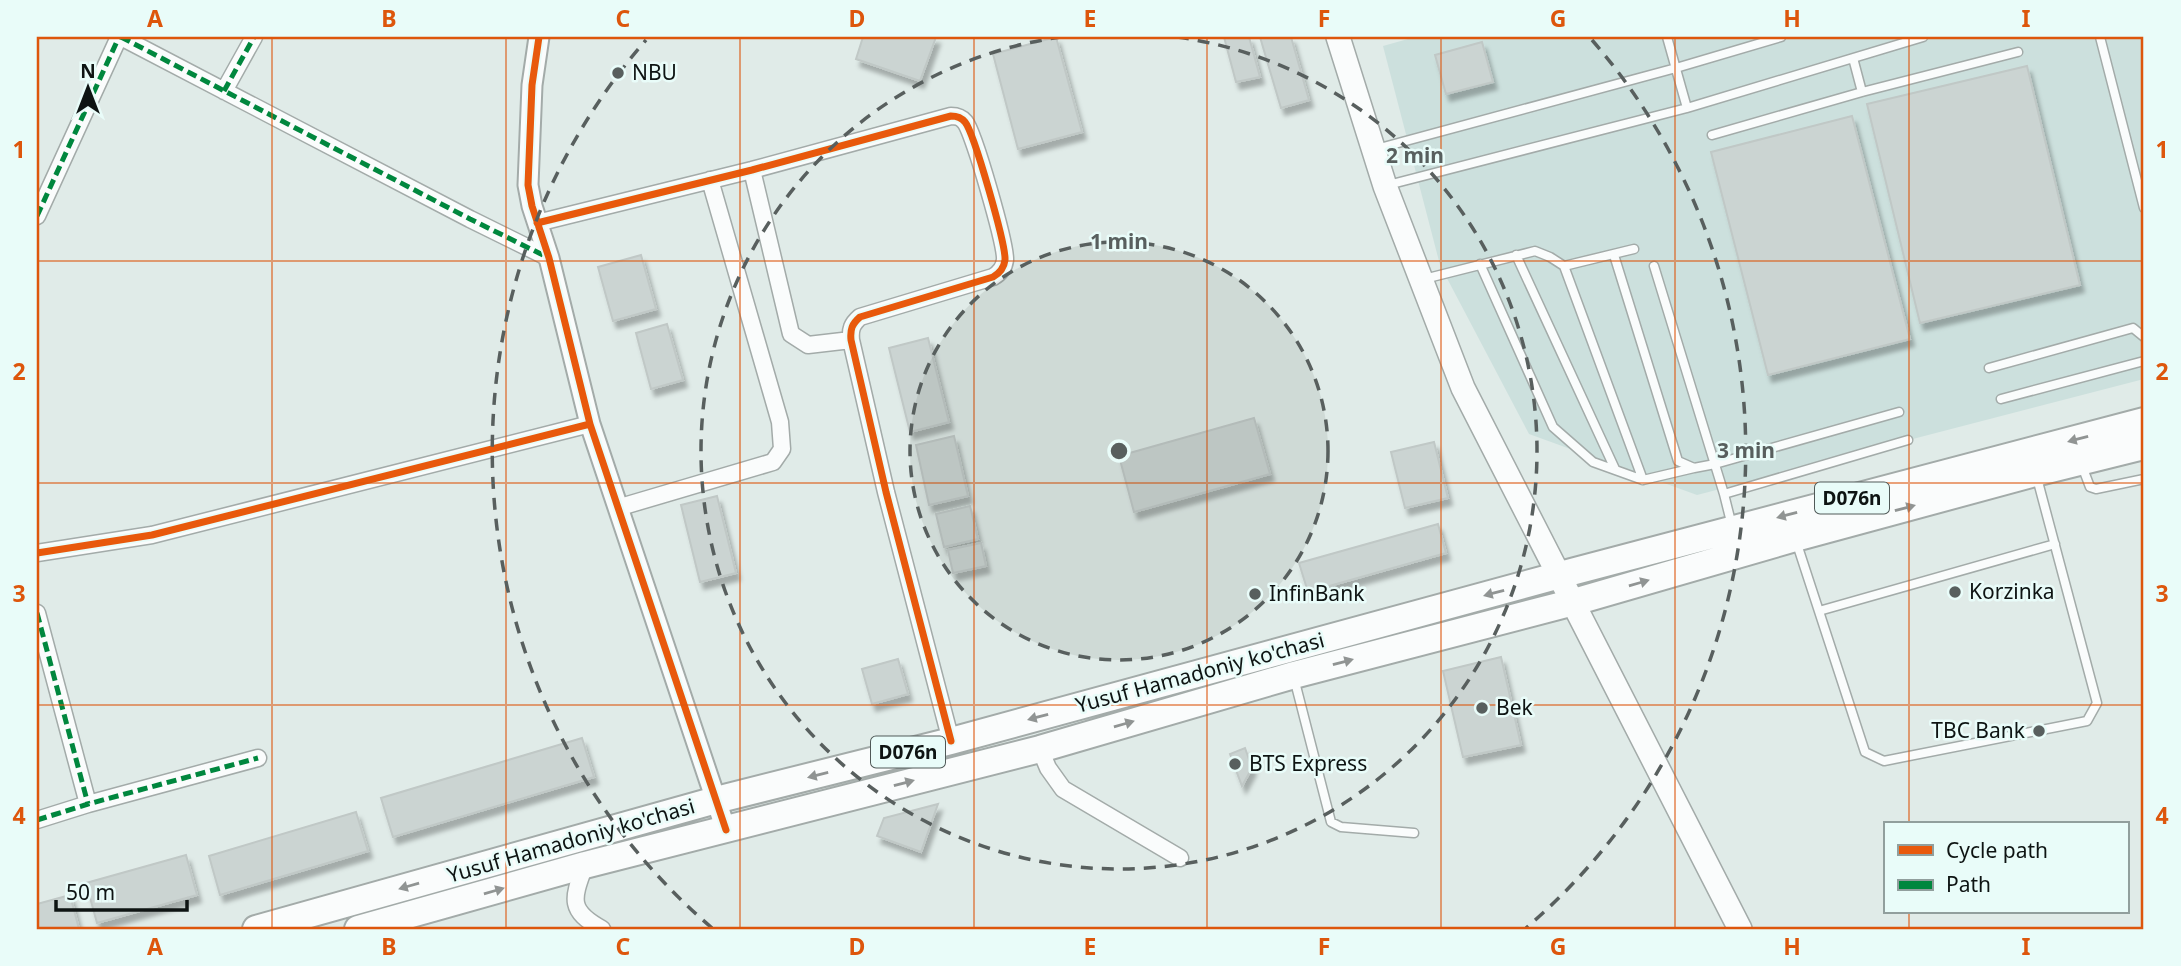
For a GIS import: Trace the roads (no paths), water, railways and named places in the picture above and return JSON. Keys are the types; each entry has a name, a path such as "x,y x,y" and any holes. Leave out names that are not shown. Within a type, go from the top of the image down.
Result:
{"main road":[{"path":"1338,37 1385,186 1463,388 1740,929"},
{"name":"Yusuf Hamadoniy ko'chasi","path":"256,929 716,800 951,741 1560,575 2144,422"},
{"name":"Yusuf Hamadoniy ko'chasi","path":"358,929 585,865 1040,749 1294,675 1574,602 1795,538 2144,446"}],"street":[{"path":"37,216 120,37 549,258"},
{"path":"223,91 254,37"},
{"path":"539,37 532,85 528,185 590,424 726,830"},
{"path":"537,223 752,170 951,116 960,117 967,125 983,171 1003,249 1005,258 1000,273 860,317 852,325 851,340 886,492 951,741"},
{"path":"752,170 791,334 808,345 851,340"},
{"path":"617,508 773,462 782,449 780,422 710,180"},
{"path":"37,553 152,535 590,424"},
{"path":"37,613 88,804"},
{"path":"1040,749 1048,768 1063,789 1180,858"},
{"path":"37,820 258,758"},
{"path":"585,865 575,894 576,908 602,929"}],"lane":[{"path":"1667,37 1687,108"},
{"path":"1373,150 1781,37"},
{"path":"1385,186 1687,108 1923,37"},
{"path":"2100,37 2144,208"},
{"path":"1712,135 1862,92 2018,52"},
{"path":"1853,58 1862,92"},
{"path":"1564,266 1634,249"},
{"path":"1421,280 1535,251 1564,266 1643,480"},
{"path":"1516,255 1615,470"},
{"path":"1614,255 1678,461 1694,468"},
{"path":"1480,264 1553,427 1593,462 1643,480 1715,464 1899,412"},
{"path":"1654,266 1733,529"},
{"path":"1989,368 2133,328 2144,337"},
{"path":"2001,399 2144,361"},
{"path":"1724,494 1908,440"},
{"path":"2081,463 2090,487 2096,489 2144,479"},
{"path":"1795,538 1865,752 1884,761 2087,721 2097,703 2035,473"},
{"path":"1819,611 2055,544"},
{"path":"1294,675 1331,821 1341,827 1414,833"}],"place":[{"name":"NBU","path":"618,73"},
{"name":"Korzinka","path":"1955,592"},
{"name":"InfinBank","path":"1255,594"},
{"name":"Bek","path":"1482,708"},
{"name":"TBC Bank","path":"2039,731"},
{"name":"BTS Express","path":"1235,764"}]}
